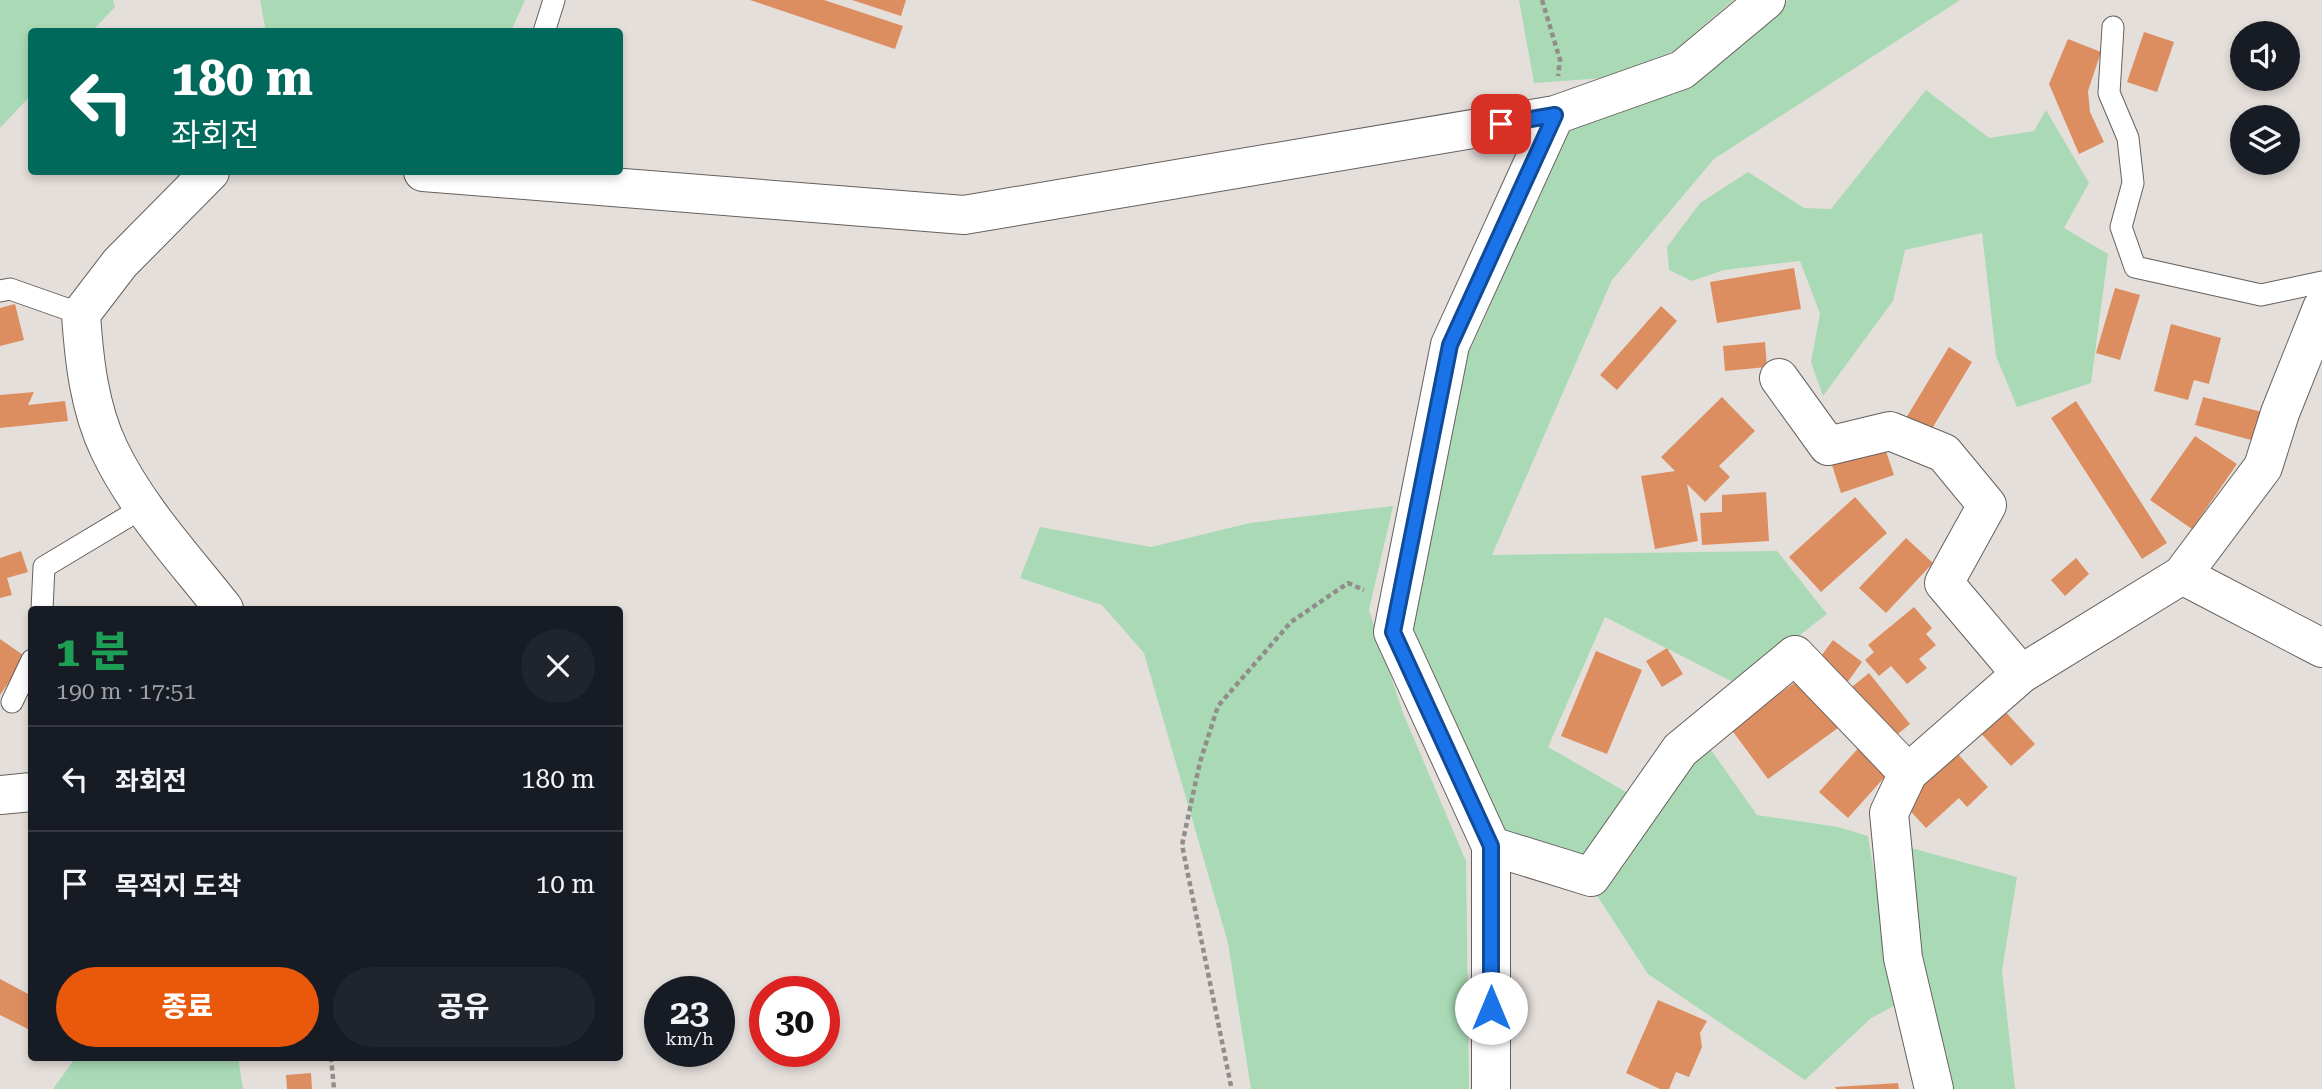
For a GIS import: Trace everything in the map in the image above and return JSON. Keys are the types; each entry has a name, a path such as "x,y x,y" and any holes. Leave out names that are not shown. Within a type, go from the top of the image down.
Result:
{"street":[{"path":"474,175 964,215 1555,115 1682,70 1766,0"},
{"path":"1491,1089 1491,846 1393,632 1396,606 1450,345 1555,115"},
{"path":"207,175 120,263 81,314 85,369 108,448 144,507 222,606"},
{"path":"1934,1089 1903,958 1889,813 1908,774 2021,674 2182,575 2263,467 2280,413 2322,308"},
{"path":"1779,378 1828,446 1890,431 1944,453 1987,505 1944,583 2021,674"},
{"path":"2182,575 2322,648"},
{"path":"1491,846 1591,877 1680,750 1795,655 1908,774"},
{"path":"0,794 28,792"}],"lane":[{"path":"545,28 554,0"},
{"path":"2113,27 2109,93 2128,138 2133,183 2121,227 2135,268 2261,295 2322,282"},
{"path":"0,291 10,289 81,314"},
{"path":"42,606 44,567 144,507"},
{"path":"12,702 28,668"}],"path":[{"path":"1542,0 1560,60 1555,115"},
{"path":"1231,1086 1182,845 1199,762 1218,706 1291,622 1348,583 1396,606"},
{"path":"331,1061 334,1089"}],"green space":[{"path":"0,0 113,0 115,7 95,28 28,28 28,98 0,128"},
{"path":"260,0 525,0 512,28 265,28"},
{"path":"1519,0 1733,0 1674,51 1604,78 1534,83"},
{"path":"1788,0 1960,0 1714,159 1612,280 1492,555 1777,551 1827,614 1737,684 1605,617 1548,747 1633,796 1589,862 1500,831 1407,622 1454,381 1484,320 1566,125 1675,92"},
{"path":"1926,90 1989,138 2034,131 2046,110 2089,183 2064,228 2108,254 2091,383 2017,407 1996,356 1982,233 1905,250 1893,301 1823,396 1811,362 1820,314 1800,261 1724,270 1692,281 1669,270 1667,247 1700,203 1748,172 1804,208 1831,209"},
{"path":"1393,506 1369,610 1403,713 1466,861 1469,1089 1251,1089 1228,943 1144,653 1102,605 1020,578 1040,527 1151,547 1250,523"},
{"path":"1706,743 1757,815 1838,827 1868,836 1896,1005 1871,1018 1805,1080 1648,974 1592,888"},
{"path":"1904,846 2017,877 2002,971 2015,1089 1949,1089 1929,1004"},
{"path":"73,1061 239,1061 243,1089 53,1089"}],"building":[{"path":"750,0 824,0 903,26 895,49"},
{"path":"852,0 906,0 901,16"},
{"path":"2144,32 2174,42 2157,92 2127,82"},
{"path":"2068,39 2101,52 2088,91 2090,112 2104,142 2079,154 2049,84"},
{"path":"1794,268 1801,309 1717,323 1710,282"},
{"path":"2115,288 2140,295 2120,360 2096,353"},
{"path":"15,304 24,340 0,346 0,308"},
{"path":"1661,306 1677,321 1617,390 1600,375"},
{"path":"2171,324 2221,338 2209,384 2194,380 2188,400 2154,391"},
{"path":"1765,342 1767,367 1725,371 1723,346"},
{"path":"1949,347 1972,362 1930,432 1906,418"},
{"path":"34,392 28,405 65,401 68,421 0,428 0,395"},
{"path":"1722,397 1755,431 1719,466 1730,477 1705,502 1687,484 1698,541 1655,549 1641,476 1675,471 1661,457"},
{"path":"2203,397 2262,412 2255,441 2195,425"},
{"path":"2076,401 2167,543 2142,559 2051,418"},
{"path":"2195,436 2237,464 2192,529 2150,500"},
{"path":"1884,445 1894,475 1841,493 1831,462"},
{"path":"1766,492 1769,541 1702,545 1700,513 1722,512 1722,495"},
{"path":"1855,497 1887,533 1821,592 1789,557"},
{"path":"1906,538 1933,563 1886,613 1859,588"},
{"path":"21,551 28,572 7,578 12,595 0,598 0,558"},
{"path":"2076,558 2089,574 2065,596 2051,580"},
{"path":"1914,607 1932,628 1926,634 1936,645 1919,659 1927,668 1907,684 1891,666 1879,676 1865,660 1874,652 1868,645"},
{"path":"0,639 26,657 0,695"},
{"path":"1833,640 1862,662 1844,687 1815,664"},
{"path":"1667,648 1683,674 1662,687 1646,661"},
{"path":"1596,651 1642,670 1607,754 1561,736"},
{"path":"1869,673 1910,724 1888,742 1847,691"},
{"path":"1801,678 1838,728 1768,779 1731,729"},
{"path":"2002,708 2035,744 2011,766 1978,730"},
{"path":"1861,745 1890,771 1848,818 1819,792"},
{"path":"1957,753 1988,787 1967,807 1959,798 1926,828 1903,803"},
{"path":"0,979 28,994 28,1029 0,1015"},
{"path":"1658,1000 1707,1021 1700,1033 1702,1047 1689,1077 1676,1072 1669,1089 1660,1089 1626,1073"},
{"path":"311,1073 312,1089 287,1089 286,1075"},
{"path":"1898,1083 1899,1089 1835,1087"}],"route":[{"path":"1491,1008 1491,846 1393,632 1396,606 1450,345 1555,115 1501,124"}]}
